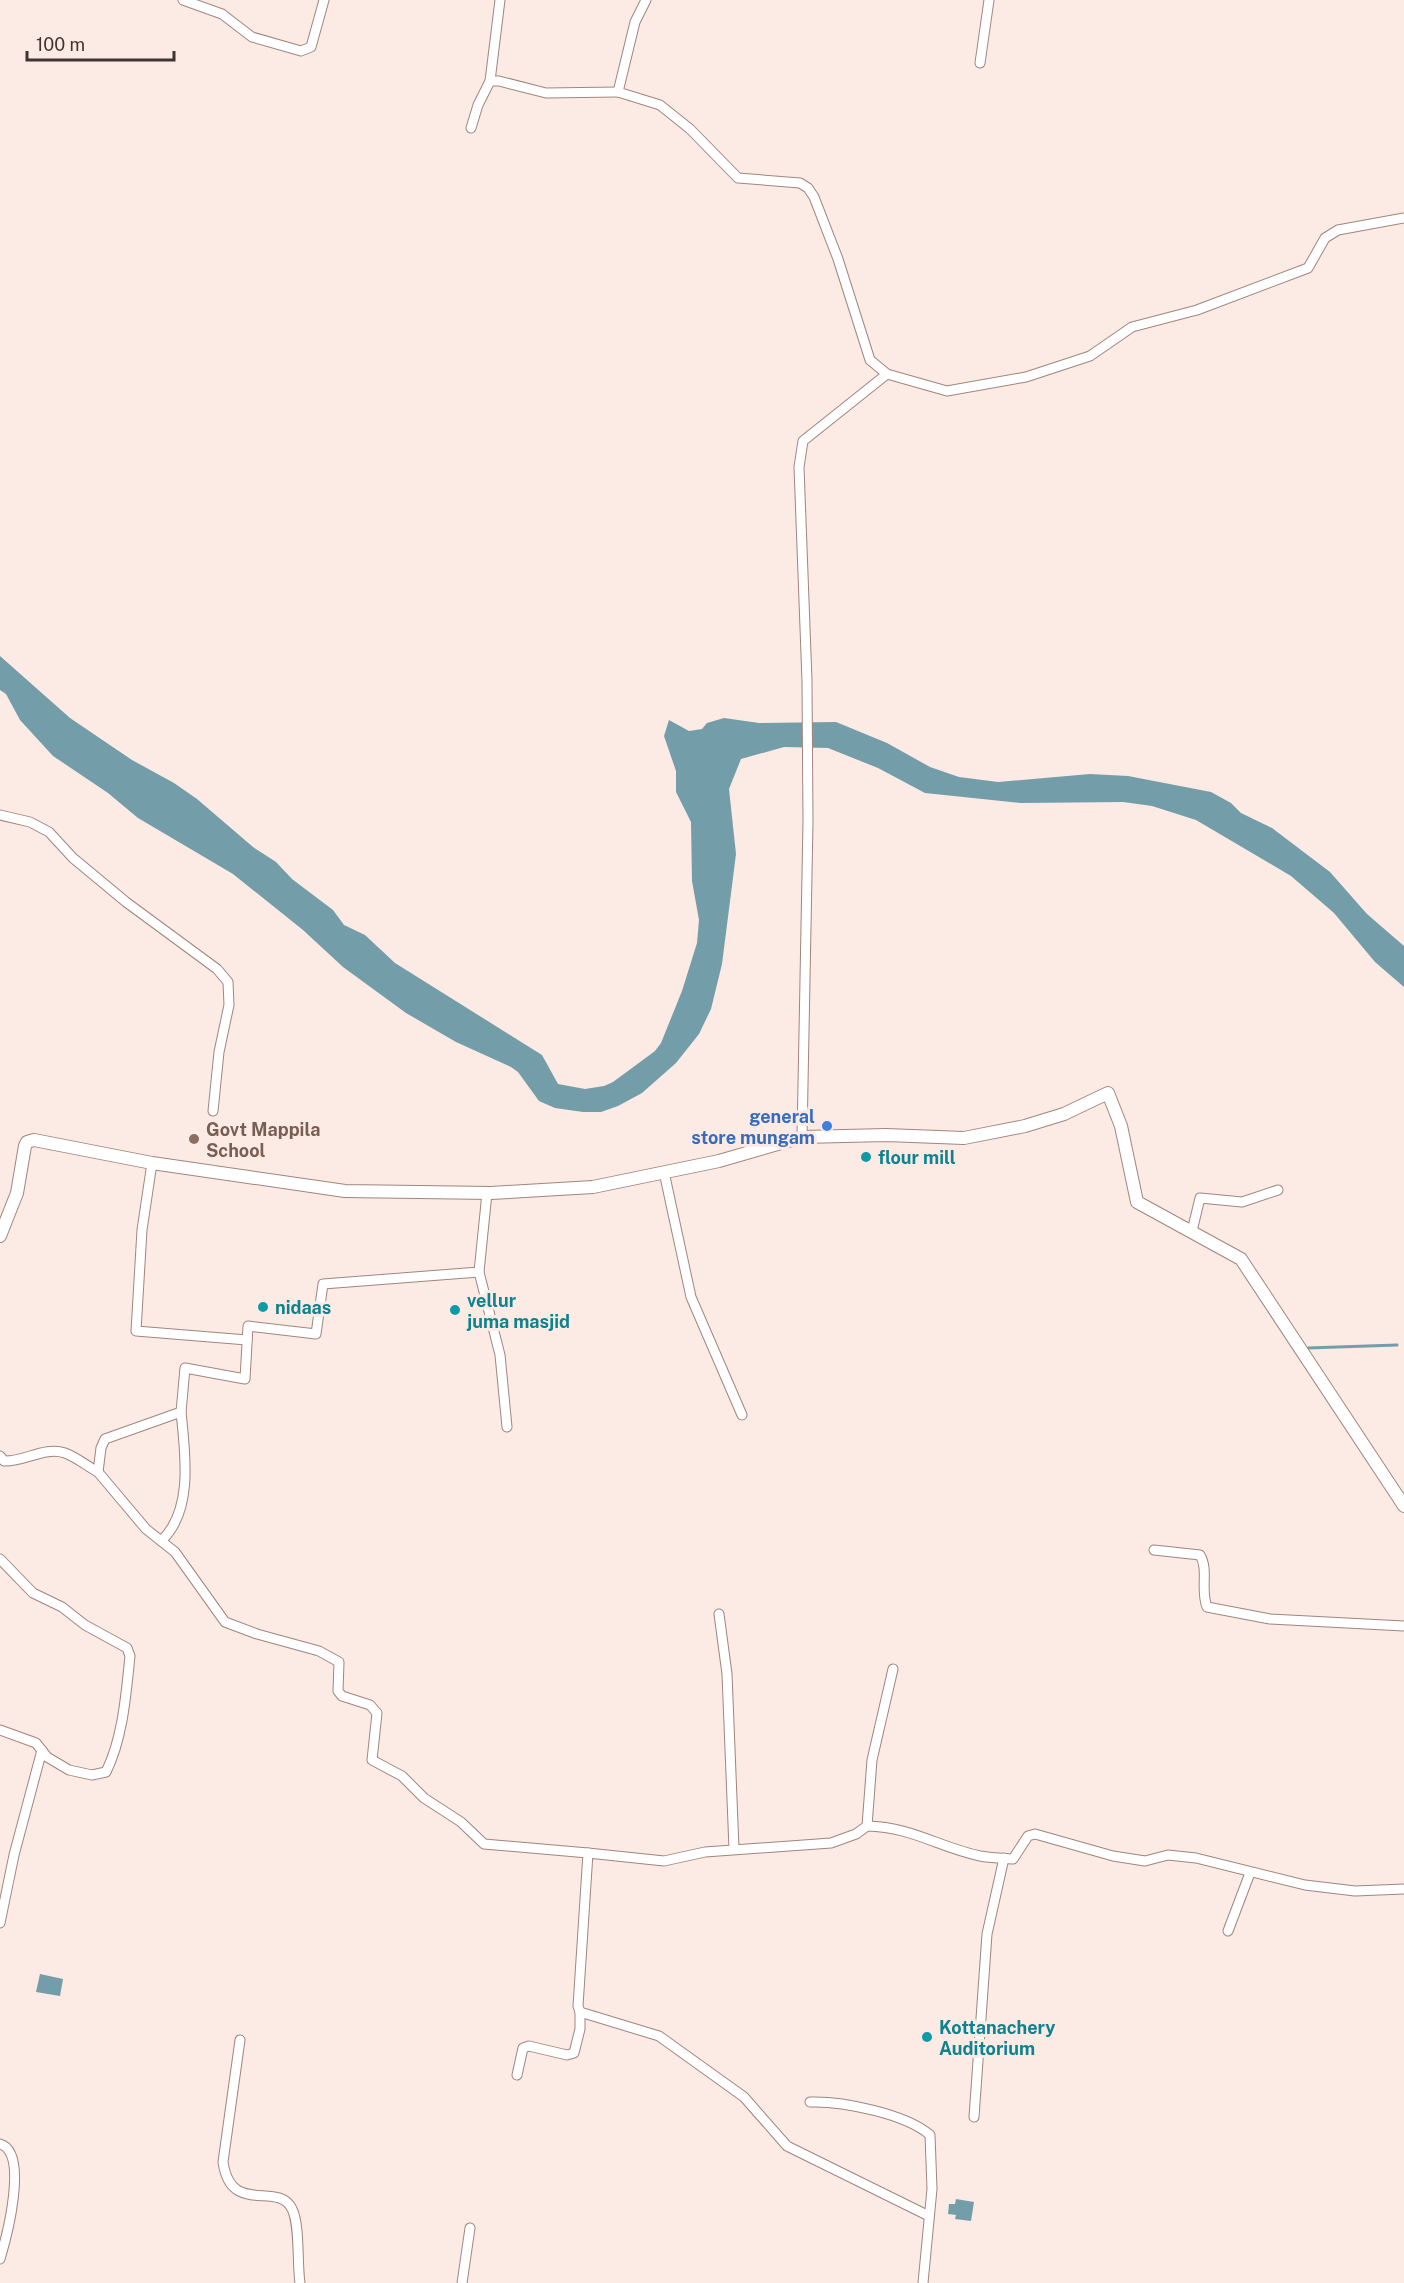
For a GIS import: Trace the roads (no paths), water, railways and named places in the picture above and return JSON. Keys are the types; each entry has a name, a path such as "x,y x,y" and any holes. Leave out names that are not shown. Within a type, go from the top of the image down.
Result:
{"main road":[{"path":"0,1236 17,1192 21,1157 27,1142 34,1140 152,1163 345,1191 487,1193 593,1186 719,1161 802,1137 886,1135 964,1138 1025,1126 1064,1114 1108,1093 1121,1126 1137,1202 1241,1259 1404,1506"}],"street":[{"path":"183,0 222,14 252,37 301,51 311,47 324,0"},
{"path":"471,128 478,105 490,81 500,0"},
{"path":"618,92 635,22 646,0"},
{"path":"980,63 989,0"},
{"path":"490,81 546,93 618,92 660,105 690,129 738,178 800,183 808,188 814,197 838,259 870,360 886,374 947,391 1026,377 1090,356 1132,327 1197,310 1308,268 1325,238 1338,230 1404,218"},
{"path":"802,1137 808,822 807,681 799,499 801,448 809,434 886,374"},
{"path":"0,815 30,822 49,832 73,858 126,902 217,969 228,982 229,1005 219,1052 213,1110"},
{"path":"152,1163 142,1230 136,1331 247,1340"},
{"path":"664,1172 691,1297 742,1415"},
{"path":"1192,1231 1200,1197 1242,1202 1278,1190"},
{"path":"487,1193 479,1272 500,1355 507,1426"},
{"path":"161,1540 170,1532 182,1499 184,1442 181,1412 185,1368 245,1379 248,1326 316,1334 323,1284 479,1272"},
{"path":"98,1472 101,1448 105,1438 181,1412"},
{"path":"1,1461 54,1451 65,1453 98,1472 146,1529 175,1552 225,1622 257,1634 319,1651 339,1662 338,1691 342,1696 370,1706 377,1713 372,1760 402,1776 424,1798 461,1822 484,1844 664,1861 734,1849 831,1843 856,1834 867,1826 900,1829 981,1856 1013,1859 1028,1836 1035,1834 1113,1856 1145,1861 1168,1855 1186,1857 1305,1885 1355,1892 1404,1889"},
{"path":"1154,1550 1200,1555 1205,1563 1203,1597 1207,1607 1270,1619 1404,1626"},
{"path":"0,1559 33,1593 62,1607 85,1625 127,1648 130,1656 119,1731 106,1772 92,1775 69,1770 47,1757 36,1743 0,1730"},
{"path":"718,1614 727,1674 734,1849"},
{"path":"867,1826 872,1760 893,1669"},
{"path":"0,1923 16,1845 42,1750"},
{"path":"517,2075 523,2048 529,2046 567,2055 574,2053 580,2029 578,2006 588,1853"},
{"path":"974,2117 987,1934 1004,1858"},
{"path":"1228,1931 1250,1873"},
{"path":"580,2012 658,2036 744,2097 788,2146 929,2216"},
{"path":"240,2040 223,2162 226,2180 237,2192 282,2199 292,2208 300,2283"},
{"path":"810,2102 826,2102 876,2112 918,2124 930,2135 932,2188 923,2283"},
{"path":"0,2144 11,2150 16,2164 6,2238 0,2259"},
{"path":"462,2283 470,2228"}],"water":[{"path":"0,656 70,718 132,760 174,783 197,799 253,847 276,862 292,879 333,910 344,925 365,935 395,963 542,1055 558,1084 585,1089 604,1086 655,1051 661,1043 682,991 697,943 699,920 692,881 691,822 676,792 676,771 664,736 669,720 689,731 702,729 707,723 724,718 759,723 836,722 887,743 930,767 959,777 998,782 1090,774 1128,776 1211,792 1231,803 1241,813 1272,828 1330,872 1367,914 1404,946 1404,987 1375,962 1334,913 1291,876 1196,820 1152,806 1123,802 1021,803 925,793 878,768 828,748 784,747 741,759 729,789 736,854 722,964 711,1009 699,1034 676,1063 642,1093 618,1106 601,1112 555,1108 539,1101 518,1072 511,1067 456,1042 406,1013 343,967 303,930 233,874 138,818 108,793 53,756 20,720 6,694 0,690"},
{"path":"40,1974 63,1979 60,1996 36,1992"},
{"path":"956,2199 974,2202 971,2221 955,2219 956,2215 948,2214 949,2204 955,2204"}],"waterway":[{"path":"1308,1348 1397,1345"}],"place":[{"name":"general store mungam","path":"827,1126"},
{"name":"Govt Mappila School","path":"194,1139"},
{"name":"flour mill","path":"866,1157"},
{"name":"nidaas","path":"263,1307"},
{"name":"vellur juma masjid","path":"455,1310"},
{"name":"Kottanachery Auditorium","path":"927,2037"}]}
